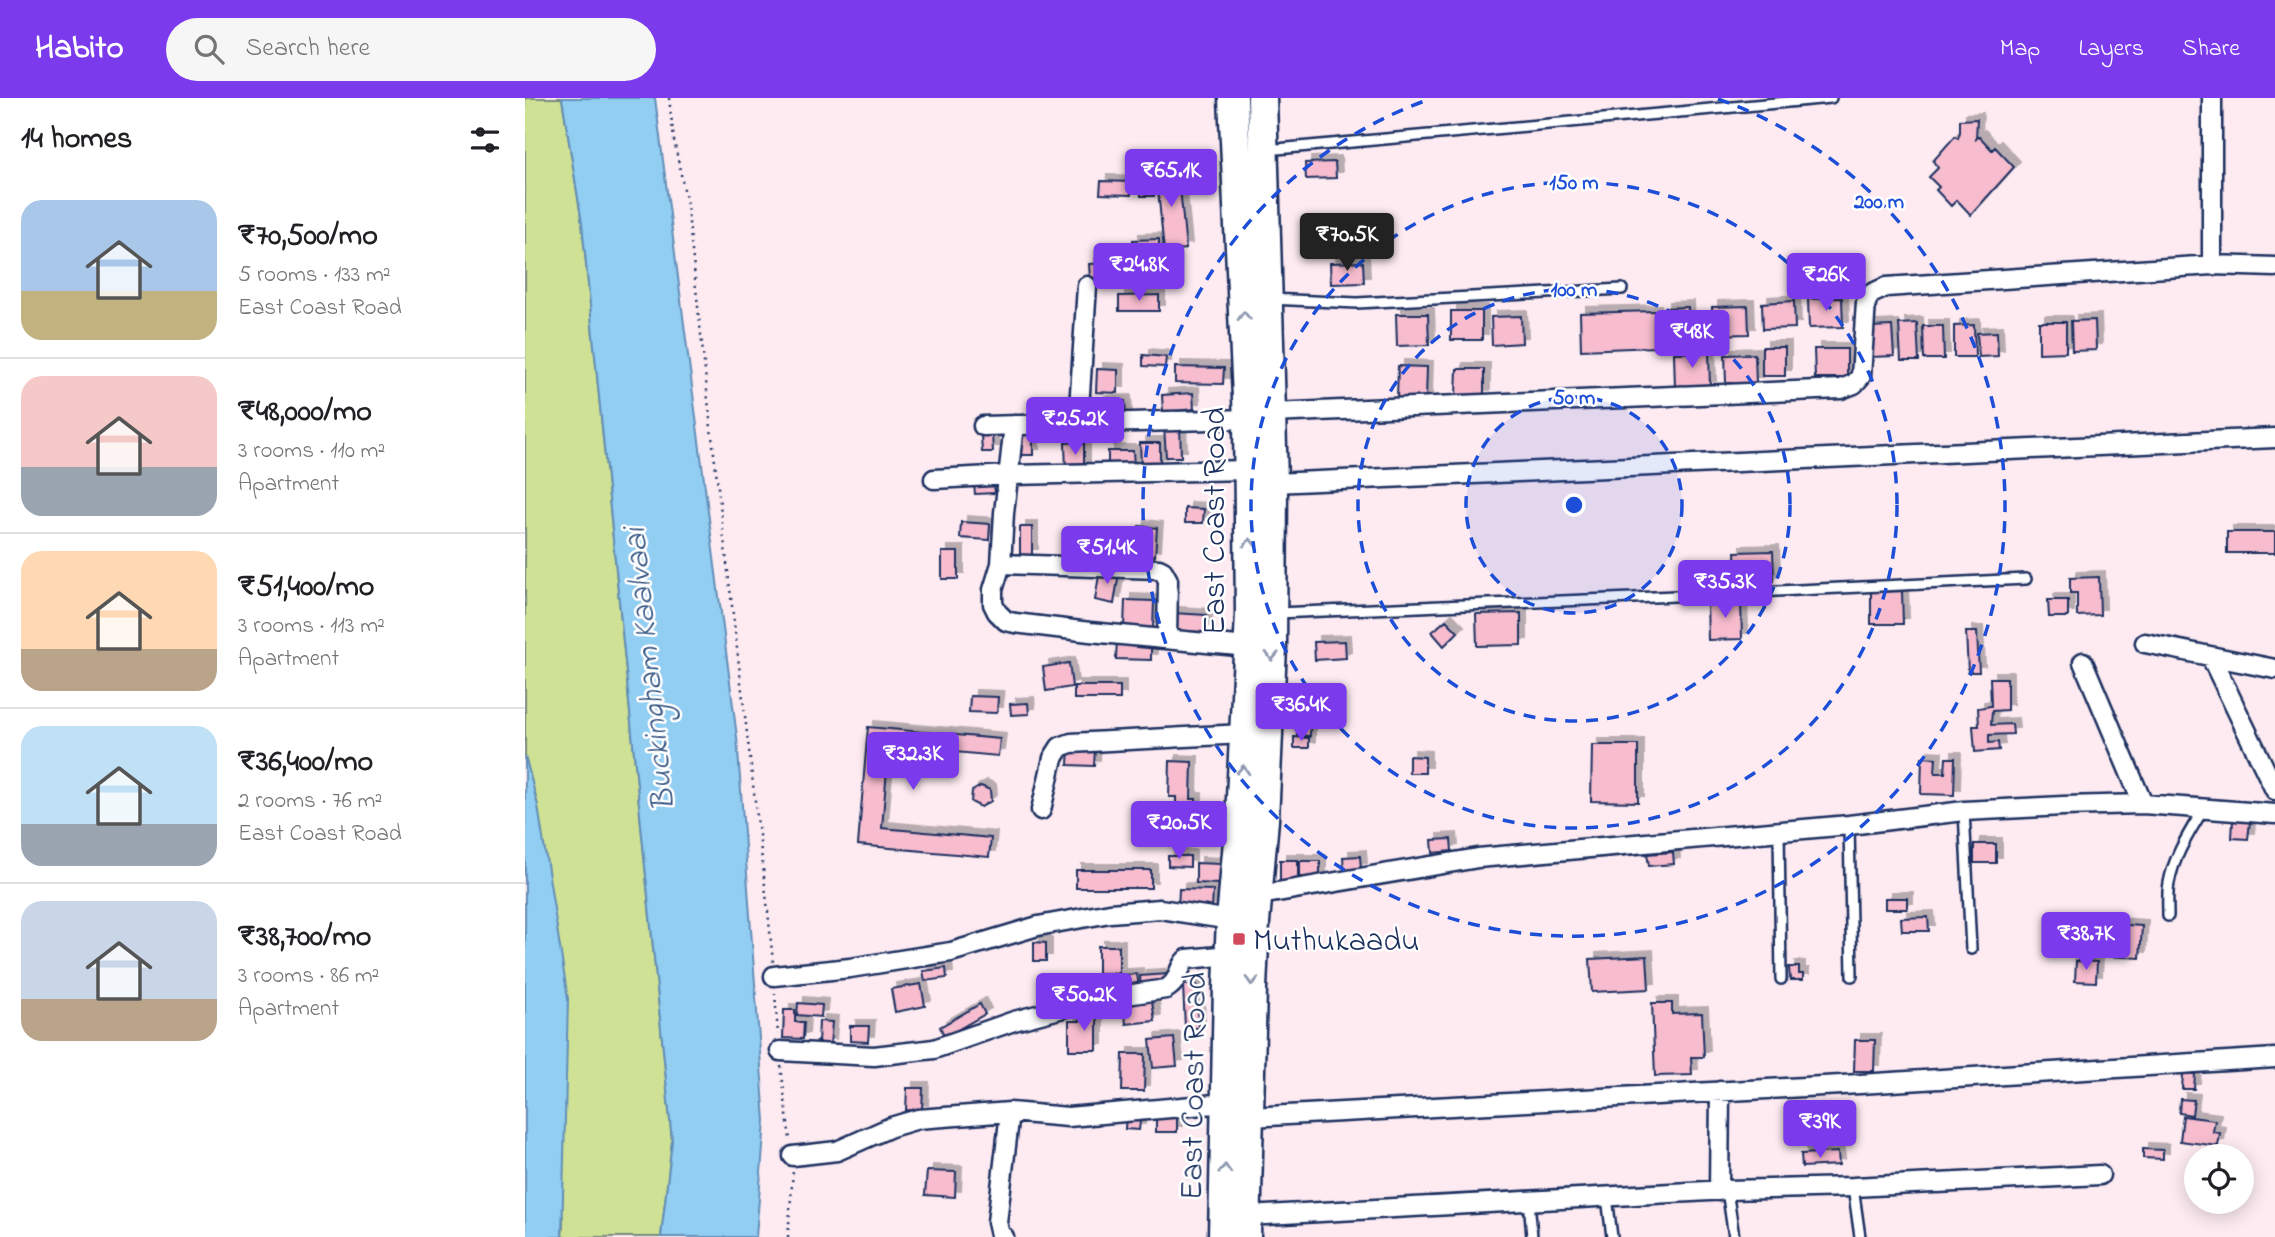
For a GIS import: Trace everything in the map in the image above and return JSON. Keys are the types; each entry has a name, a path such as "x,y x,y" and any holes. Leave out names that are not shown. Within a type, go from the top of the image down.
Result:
{"main road":[{"name":"East Coast Road","path":"1233,98 1260,416 1261,476 1272,613 1265,806 1230,955 1246,1226"},
{"name":"East Coast Road","path":"1260,416 1268,299 1262,98"},
{"name":"East Coast Road","path":"1223,1237 1252,988 1241,905 1244,734 1261,476"}],"street":[{"path":"2212,98 2212,265"},
{"path":"983,426 1841,389 1854,384 1861,376 1866,302 1877,289 2212,265 2275,267"},
{"path":"1078,424 1087,286"},
{"path":"1014,425 1001,564 993,590 993,604 1006,621 1090,632 1248,646"},
{"path":"934,479 1010,475 1261,476 2275,438"},
{"path":"1001,564 1160,569 1168,580 1167,639"},
{"path":"2145,643 2275,669"},
{"path":"2211,657 2275,790"},
{"path":"2083,662 2143,804"},
{"path":"1041,810 1053,758 1060,747 1071,743 1244,734"},
{"path":"774,976 951,953 1038,926 1110,913 1241,905 1478,858 1849,825 1964,811 2143,804 2275,814"},
{"path":"780,1051 874,1056 934,1049 1014,1021 1094,1000 1166,989 1174,985 1182,964 1187,959 1230,955"},
{"path":"793,1156 837,1151 891,1127 918,1119 1010,1112 1068,1117 1720,1091 2275,1058"},
{"path":"1720,1091 1723,1190"},
{"path":"1004,1237 1000,1235 997,1222 1010,1112"},
{"path":"1246,1226 1529,1199 2100,1175"}],"lane":[{"path":"1264,150 1831,98"},
{"path":"1268,299 1357,303 1622,289"},
{"path":"1272,613 2026,579"},
{"path":"2168,916 2168,885 2172,869 2179,849 2204,808"},
{"path":"1964,811 1971,949"},
{"path":"1849,825 1852,976"},
{"path":"1779,831 1781,979"},
{"path":"1853,1187 1860,1237"},
{"path":"1723,1190 1734,1237"},
{"path":"1607,1197 1612,1237"},
{"path":"1529,1199 1532,1237"}],"path":[{"path":"670,98 674,139 687,204 765,884 780,1051 793,1156 788,1237"}],"green space":[{"path":"525,98 562,98 582,223 672,1141 661,1237 562,1237 538,806 525,756"}],"water":[{"name":"Buckingham Kaalvaai","path":"562,98 655,98 737,737 765,1121 756,1237 661,1237 672,1141 582,223"},
{"path":"525,756 538,806 568,999 562,1237 525,1237"}],"building":[{"path":"1977,119 1976,139 1979,136 1992,150 1995,147 2014,167 1971,215 1957,200 1951,206 1936,190 1939,187 1929,177 1938,168 1933,161 1955,136 1958,138 1960,120"},
{"path":"1335,162 1336,178 1306,179 1305,163"},
{"path":"1178,167 1186,249 1164,251 1156,169"},
{"path":"1154,180 1154,196 1141,196 1141,181"},
{"path":"1101,181 1132,182 1131,195 1100,194"},
{"path":"1159,239 1159,259 1134,259 1133,240"},
{"path":"1132,262 1133,277 1090,279 1089,264"},
{"path":"1363,262 1364,283 1331,284 1330,263"},
{"path":"1159,295 1159,311 1119,311 1119,296"},
{"path":"1842,298 1843,327 1809,328 1808,299"},
{"path":"1794,301 1795,328 1763,329 1762,303"},
{"path":"1748,306 1749,334 1712,335 1712,307"},
{"path":"1688,307 1689,339 1665,339 1664,308"},
{"path":"1451,311 1482,311 1482,340 1451,340"},
{"path":"1655,311 1656,347 1581,350 1580,313"},
{"path":"1396,314 1428,314 1429,345 1397,346"},
{"path":"1521,316 1522,343 1492,345 1491,317"},
{"path":"2095,320 2096,350 2072,351 2071,321"},
{"path":"2039,322 2066,322 2066,352 2039,353"},
{"path":"1917,323 1919,361 1901,361 1899,324"},
{"path":"1974,325 1975,357 1954,357 1954,326"},
{"path":"1892,326 1894,356 1871,357 1869,327"},
{"path":"1923,326 1943,326 1944,359 1924,359"},
{"path":"1997,332 1998,356 1979,357 1977,333"},
{"path":"1762,347 1785,347 1785,376 1762,376"},
{"path":"1814,349 1847,349 1847,378 1815,378"},
{"path":"1709,352 1710,387 1675,388 1674,353"},
{"path":"1755,354 1756,383 1726,383 1725,355"},
{"path":"1143,355 1166,357 1165,367 1143,366"},
{"path":"1398,366 1427,367 1426,400 1397,399"},
{"path":"1175,367 1224,368 1223,384 1175,383"},
{"path":"1097,369 1118,370 1118,393 1096,392"},
{"path":"1457,369 1484,369 1484,396 1456,395"},
{"path":"1193,393 1194,409 1163,412 1162,395"},
{"path":"1125,401 1126,419 1100,420 1099,402"},
{"path":"1180,425 1181,457 1166,457 1164,426"},
{"path":"1020,433 1033,434 1033,455 1019,455"},
{"path":"992,434 993,452 982,452 981,435"},
{"path":"1084,442 1084,471 1066,471 1065,443"},
{"path":"1140,443 1160,443 1160,464 1141,464"},
{"path":"1108,451 1133,451 1134,466 1108,467"},
{"path":"994,484 995,493 975,494 974,485"},
{"path":"1185,508 1204,509 1203,523 1185,523"},
{"path":"961,522 990,524 989,540 960,538"},
{"path":"1139,526 1157,528 1155,556 1137,554"},
{"path":"1020,527 1032,527 1032,555 1020,555"},
{"path":"2227,532 2275,532 2275,553 2227,553"},
{"path":"1773,551 1774,581 1737,583 1735,552"},
{"path":"942,552 958,552 958,579 942,579"},
{"path":"1100,569 1119,572 1114,604 1095,600"},
{"path":"2099,577 2100,615 2077,616 2077,593 2070,593 2070,578"},
{"path":"1902,591 1903,624 1871,624 1871,592"},
{"path":"1125,600 1154,601 1153,629 1124,628"},
{"path":"1741,600 1742,639 1708,640 1707,601"},
{"path":"2048,600 2068,600 2068,617 2049,617"},
{"path":"1173,613 1206,615 1206,632 1172,631"},
{"path":"1521,613 1521,645 1477,646 1476,614"},
{"path":"1446,620 1458,632 1444,646 1432,632"},
{"path":"1966,632 1977,632 1979,672 1968,672"},
{"path":"1117,638 1151,645 1151,660 1116,659"},
{"path":"1345,641 1346,658 1315,660 1314,642"},
{"path":"1069,663 1072,687 1046,691 1043,667"},
{"path":"1990,678 2007,678 2007,710 1992,711 1991,725 2012,724 2013,734 1989,735 1989,743 1998,742 1999,750 1975,752 1973,726 1979,726 1978,708 1991,706"},
{"path":"1074,686 1120,686 1120,699 1074,699"},
{"path":"970,696 998,697 997,713 969,712"},
{"path":"1028,703 1029,714 1011,715 1010,704"},
{"path":"1298,712 1311,713 1310,736 1297,735"},
{"path":"868,727 1000,739 998,756 889,746 882,828 991,838 989,857 858,845"},
{"path":"1294,737 1309,738 1309,748 1294,748"},
{"path":"1592,745 1638,745 1638,802 1591,801"},
{"path":"1069,747 1095,749 1094,766 1068,765"},
{"path":"1409,756 1425,757 1425,773 1409,773"},
{"path":"1922,757 1936,758 1935,773 1945,773 1946,758 1955,758 1954,795 1921,794"},
{"path":"1170,761 1192,762 1191,799 1196,799 1196,832 1176,832 1176,797 1169,797"},
{"path":"981,786 990,790 991,801 981,807 971,802 972,791"},
{"path":"2233,820 2250,821 2248,839 2232,838"},
{"path":"1451,839 1452,851 1433,853 1432,840"},
{"path":"1974,844 1996,844 1996,863 1974,863"},
{"path":"1673,852 1674,864 1649,866 1647,854"},
{"path":"1168,856 1190,856 1190,867 1168,866"},
{"path":"1360,856 1361,869 1344,870 1343,857"},
{"path":"1280,860 1298,860 1298,883 1280,883"},
{"path":"1300,861 1320,861 1320,882 1300,883"},
{"path":"1196,863 1221,864 1220,884 1196,883"},
{"path":"1076,870 1151,870 1151,888 1076,888"},
{"path":"1179,889 1213,890 1212,910 1178,909"},
{"path":"1885,898 1907,898 1907,909 1885,909"},
{"path":"1928,917 1929,931 1902,931 1901,918"},
{"path":"2110,924 2142,926 2140,958 2108,956"},
{"path":"1034,942 1046,943 1046,961 1034,961"},
{"path":"1098,946 1119,946 1119,973 1098,973"},
{"path":"1647,956 1649,989 1592,992 1590,959"},
{"path":"2076,961 2097,962 2096,982 2075,981"},
{"path":"1789,967 1799,967 1803,980 1790,980"},
{"path":"946,968 947,978 925,981 923,971"},
{"path":"1137,974 1139,988 1108,991 1107,976"},
{"path":"1168,974 1168,987 1141,988 1140,976"},
{"path":"921,984 925,1006 895,1012 891,989"},
{"path":"1183,985 1197,985 1199,1028 1185,1028"},
{"path":"1152,1001 1155,1021 1126,1024 1124,1004"},
{"path":"798,1003 822,1005 821,1017 797,1015"},
{"path":"1652,1003 1672,1003 1672,1014 1702,1013 1704,1057 1691,1057 1692,1075 1655,1076"},
{"path":"980,1004 985,1014 945,1037 940,1027"},
{"path":"784,1010 795,1010 795,1022 804,1022 803,1039 783,1038"},
{"path":"1081,1014 1097,1014 1097,1050 1069,1050 1069,1021 1080,1021"},
{"path":"819,1021 832,1022 830,1045 818,1044"},
{"path":"850,1026 869,1026 868,1042 850,1041"},
{"path":"1174,1038 1177,1066 1153,1068 1150,1040"},
{"path":"1855,1040 1875,1040 1874,1071 1854,1071"},
{"path":"1123,1054 1145,1054 1144,1091 1122,1091"},
{"path":"2183,1074 2195,1074 2194,1089 2182,1089"},
{"path":"907,1088 923,1088 922,1111 906,1110"},
{"path":"2180,1099 2194,1100 2192,1115 2179,1113"},
{"path":"1177,1109 1177,1132 1156,1132 1156,1110"},
{"path":"1126,1112 1141,1113 1139,1130 1125,1129"},
{"path":"2183,1116 2215,1120 2213,1132 2220,1133 2218,1144 2180,1141"},
{"path":"1838,1124 1839,1141 1802,1143 1801,1125"},
{"path":"2143,1149 2163,1150 2163,1159 2143,1158"},
{"path":"1838,1152 1839,1165 1802,1167 1801,1154"},
{"path":"927,1171 956,1172 955,1197 925,1195"}],"place":[{"name":"Muthukaadu","path":"1239,939"}]}
